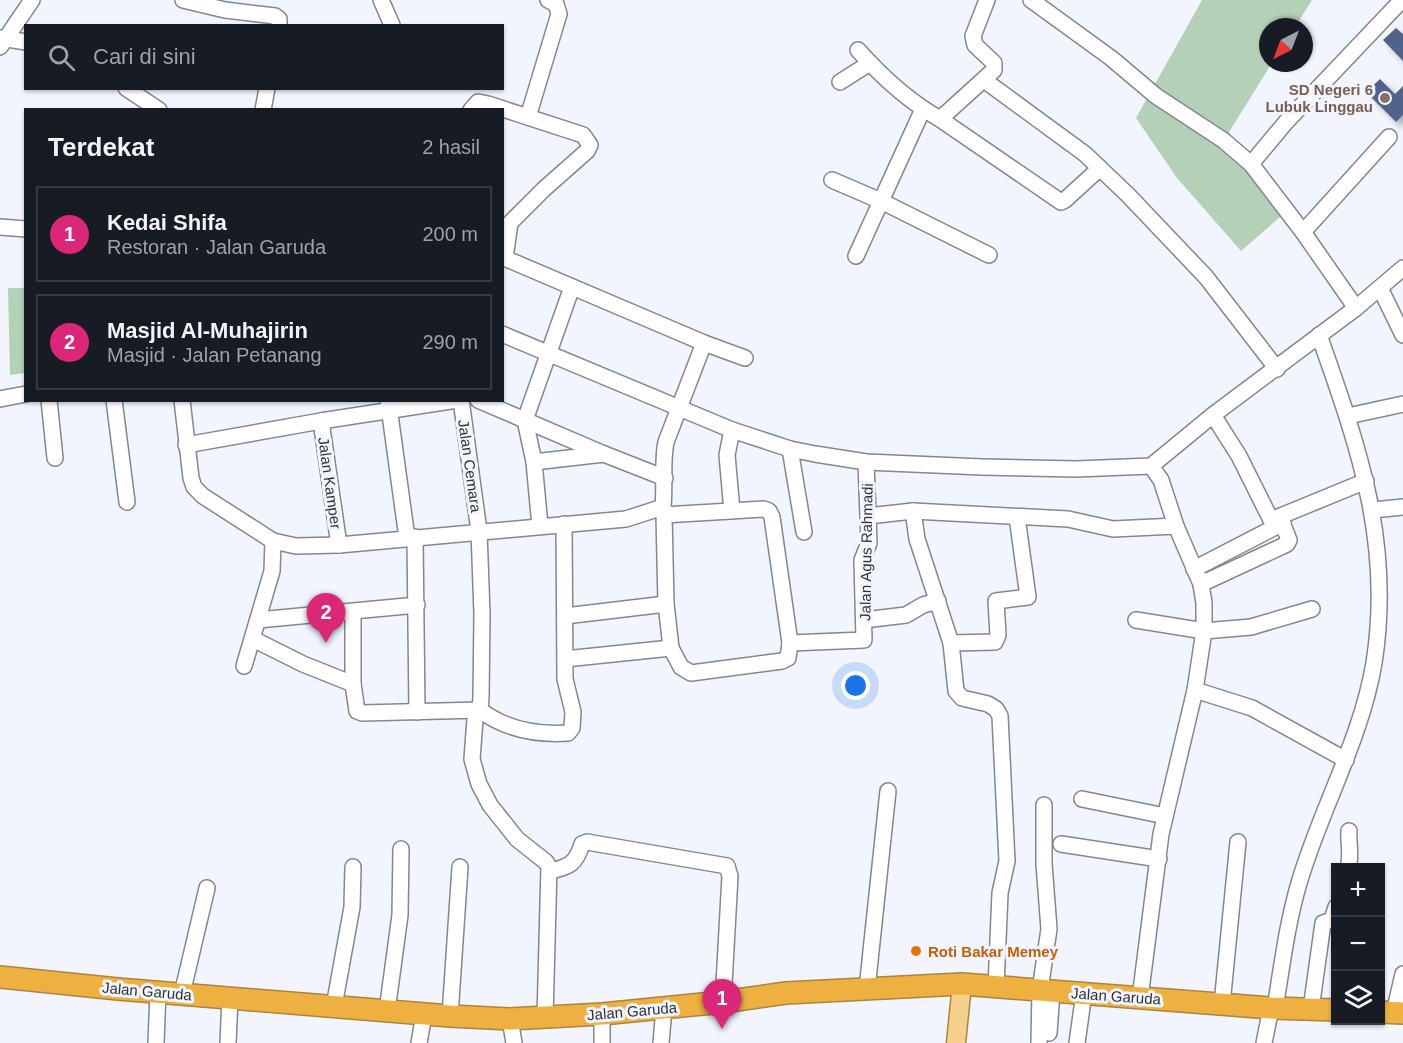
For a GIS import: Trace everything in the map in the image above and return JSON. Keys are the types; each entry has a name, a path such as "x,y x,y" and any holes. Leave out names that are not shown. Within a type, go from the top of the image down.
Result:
{"highway":[{"name":"Jalan Garuda","path":"0,977 387,1011 510,1019 602,1014 786,993 962,984 1273,1008 1331,1010"}],"main road":[{"path":"956,1043 962,984"}],"street":[{"path":"2,41 32,0"},
{"path":"183,0 227,5 275,16 279,19 279,24"},
{"path":"381,0 392,24"},
{"path":"528,117 559,14 556,4 548,0"},
{"path":"940,119 994,70 994,63 975,45 973,36 987,0"},
{"path":"1031,0 1111,58 1156,96 1223,140 1251,164 1303,232 1356,308"},
{"path":"1251,164 1286,122 1402,0"},
{"path":"2,41 24,42"},
{"path":"858,50 891,85 923,110 940,119 1061,202 1100,168"},
{"path":"840,82 870,63"},
{"path":"984,80 1085,154 1100,168 1206,277 1277,369"},
{"path":"129,90 156,108"},
{"path":"262,108 267,90"},
{"path":"473,108 480,102 499,108"},
{"path":"504,110 583,135 590,145 587,151 544,189 510,224 504,258 704,343 745,358"},
{"path":"856,256 923,110"},
{"path":"1303,232 1389,137"},
{"path":"832,180 881,201 989,255"},
{"path":"0,227 24,229"},
{"path":"504,335 732,430 790,448 866,462 1076,469 1151,466 1213,415 1356,308 1403,268"},
{"path":"540,526 534,462 525,420 572,287"},
{"path":"1380,288 1403,335"},
{"path":"1264,1043 1273,1008 1287,926 1299,882 1362,713 1374,664 1379,617 1379,564 1373,510 1348,416 1319,335"},
{"path":"182,402 190,478 198,491 273,541 296,546 339,545 626,519 664,511 764,509 771,513 790,643 788,658 782,661 691,673 681,667 671,648 666,604 664,511 664,448 704,343"},
{"path":"0,399 24,394"},
{"path":"49,402 55,458"},
{"path":"114,402 127,502"},
{"path":"186,445 321,421 388,405 431,402"},
{"name":"Jalan Cemara","path":"459,402 479,531 482,614 480,710 475,719 472,759 479,784 490,805 517,839 546,862 549,871"},
{"path":"483,402 665,478"},
{"path":"1348,416 1403,404"},
{"path":"388,405 411,537 417,605 417,712"},
{"path":"1213,415 1239,456 1268,518 1282,520"},
{"name":"Jalan Kamper","path":"321,421 339,545"},
{"path":"732,430 727,455 732,511"},
{"path":"790,448 804,532"},
{"path":"534,462 604,454"},
{"name":"Jalan Agus Rahmadi","path":"790,643 861,641 865,637 862,560 869,543 866,462"},
{"path":"1140,998 1165,816 1196,690 1204,631 1201,584 1176,526 1161,480 1151,466"},
{"path":"1194,569 1282,520 1366,481"},
{"path":"1373,510 1403,507"},
{"path":"868,516 913,511 1068,519 1113,528 1176,526"},
{"path":"913,511 917,539 951,642 956,691 958,695 988,704 996,709 1000,716 1007,861 1000,893 996,987"},
{"path":"951,642 995,642 998,635 996,600 1028,597 1017,517"},
{"path":"1201,584 1287,544 1289,540 1282,520"},
{"path":"353,613 352,684 355,707 359,712 480,710 491,718 520,729 568,733 572,728 573,712 566,688 564,524"},
{"path":"244,666 272,572 273,541"},
{"path":"864,620 906,615 923,605 938,601"},
{"path":"565,616 666,604"},
{"path":"258,620 353,613 417,605"},
{"path":"1136,620 1204,631 1251,627 1312,609"},
{"path":"253,639 303,664 352,684"},
{"path":"565,659 671,648"},
{"path":"1196,690 1252,708 1346,760"},
{"path":"867,989 888,790"},
{"path":"1082,799 1165,816"},
{"path":"1039,1043 1046,990 1049,929 1044,864 1044,805"},
{"path":"1348,831 1348,846 1352,855 1349,863"},
{"path":"545,1017 549,871 569,866 579,855 582,844 587,842 727,866 730,876 723,1002"},
{"path":"1222,1004 1238,842"},
{"path":"1062,844 1158,859"},
{"path":"387,1011 400,915 401,849"},
{"path":"333,1006 352,907 353,867"},
{"path":"450,1016 460,867"},
{"path":"182,994 207,888"},
{"path":"1311,1009 1323,926 1324,922 1332,920 1333,917"},
{"path":"1393,1013 1403,974"},
{"path":"1046,990 1048,1043"},
{"path":"156,1043 158,992"},
{"path":"1077,1043 1084,993"},
{"path":"228,1043 230,998"},
{"path":"662,1043 664,1008"},
{"path":"419,1043 424,1014"},
{"path":"602,1014 602,1043"},
{"path":"510,1019 514,1043"}],"green space":[{"path":"1202,0 1312,0 1301,18 1259,18 1259,72 1266,72 1229,132 1281,216 1241,251 1177,178 1136,118"},
{"path":"8,288 24,288 24,373 10,375"}],"building":[{"path":"1396,28 1403,34 1403,61 1383,40"},
{"path":"1380,79 1395,94 1403,86 1403,115 1396,122 1366,92"}],"place":[{"name":"SD Negeri 6 Lubuk Linggau","path":"1385,98"},
{"name":"Masjid Al-Muhajirin","path":"326,643"},
{"name":"Roti Bakar Memey","path":"916,951"},
{"name":"Kedai Shifa","path":"722,1029"}]}
